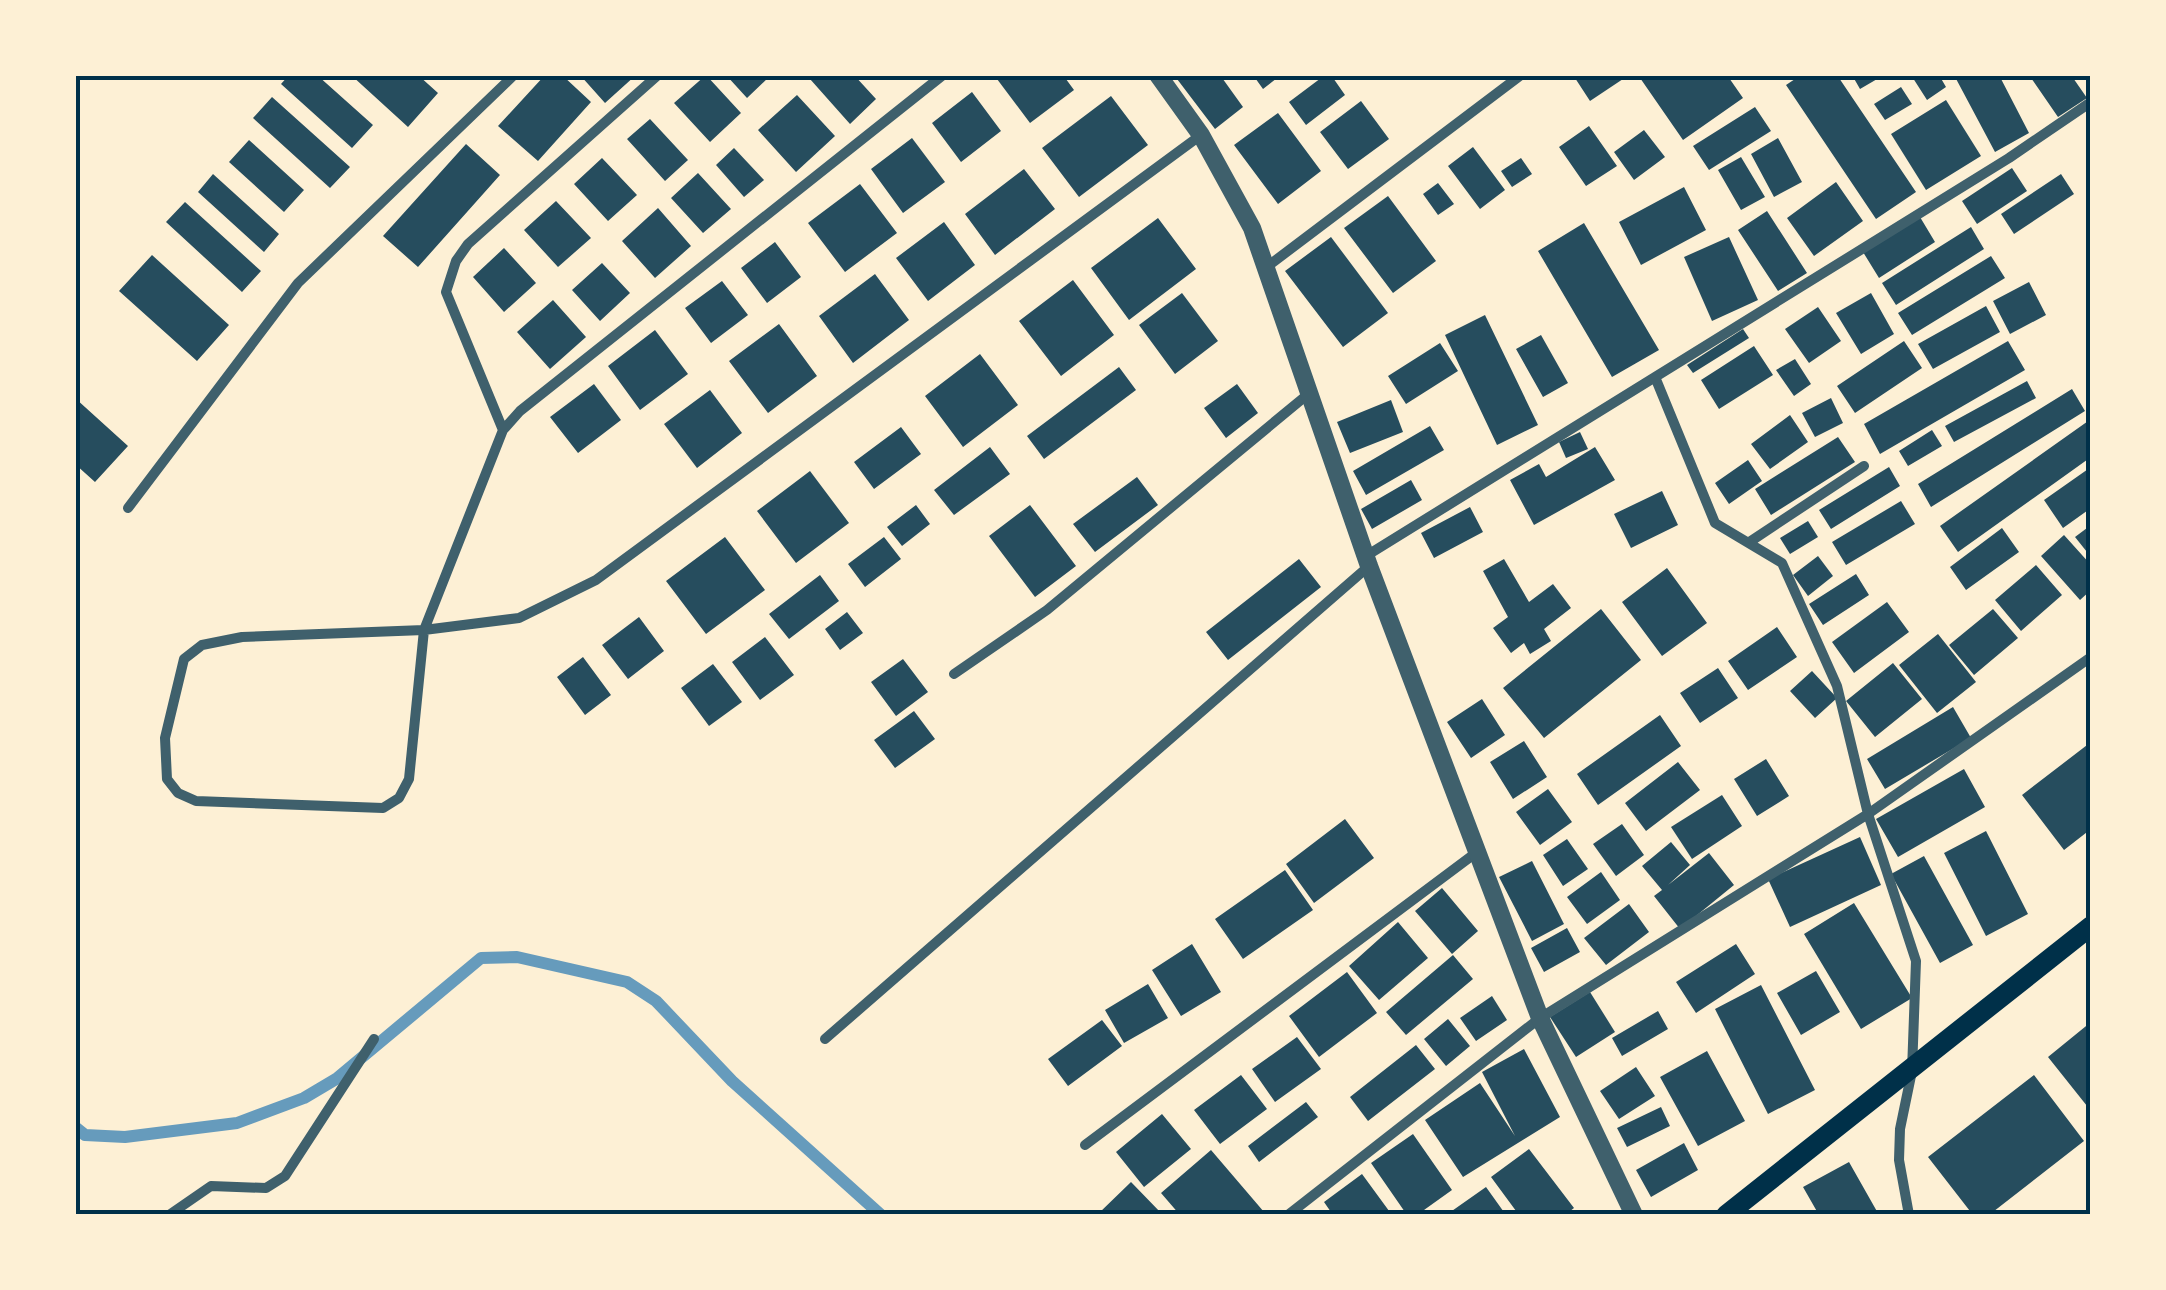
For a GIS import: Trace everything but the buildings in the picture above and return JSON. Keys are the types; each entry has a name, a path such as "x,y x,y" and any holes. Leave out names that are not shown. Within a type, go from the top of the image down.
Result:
{"main road":[{"path":"1726,1215 1912,1072 2091,926"}],"street":[{"path":"128,508 298,283 514,75"},
{"path":"504,430 446,292 448,280 468,244 658,75"},
{"path":"943,75 520,410 504,430 424,630 409,779 399,798 383,808 196,801 178,793 166,780 165,738 177,684 184,659 202,645 242,636 424,630 519,618 596,580 1201,135"},
{"path":"1158,75 1201,135 1268,266 1307,395 1540,1018 1634,1215"},
{"path":"1268,266 1520,75"},
{"path":"825,1039 1368,561 1655,377 2009,158 2091,102"},
{"path":"1655,377 1716,523 1751,540 1782,563 1837,686 1868,814 1916,961 1912,1072 1900,1129 1899,1160 1909,1215"},
{"path":"954,674 1047,610 1307,395"},
{"path":"1751,540 1864,466"},
{"path":"1288,1215 1540,1018 1868,814 2091,657"},
{"path":"1084,1145 1477,852"},
{"path":"169,1215 211,1186 266,1188 285,1176 374,1039"}],"waterway":[{"path":"75,1127 85,1135 125,1137 237,1123 304,1098 336,1079 481,958 517,957 627,982 656,1001 732,1081 881,1215"}]}
